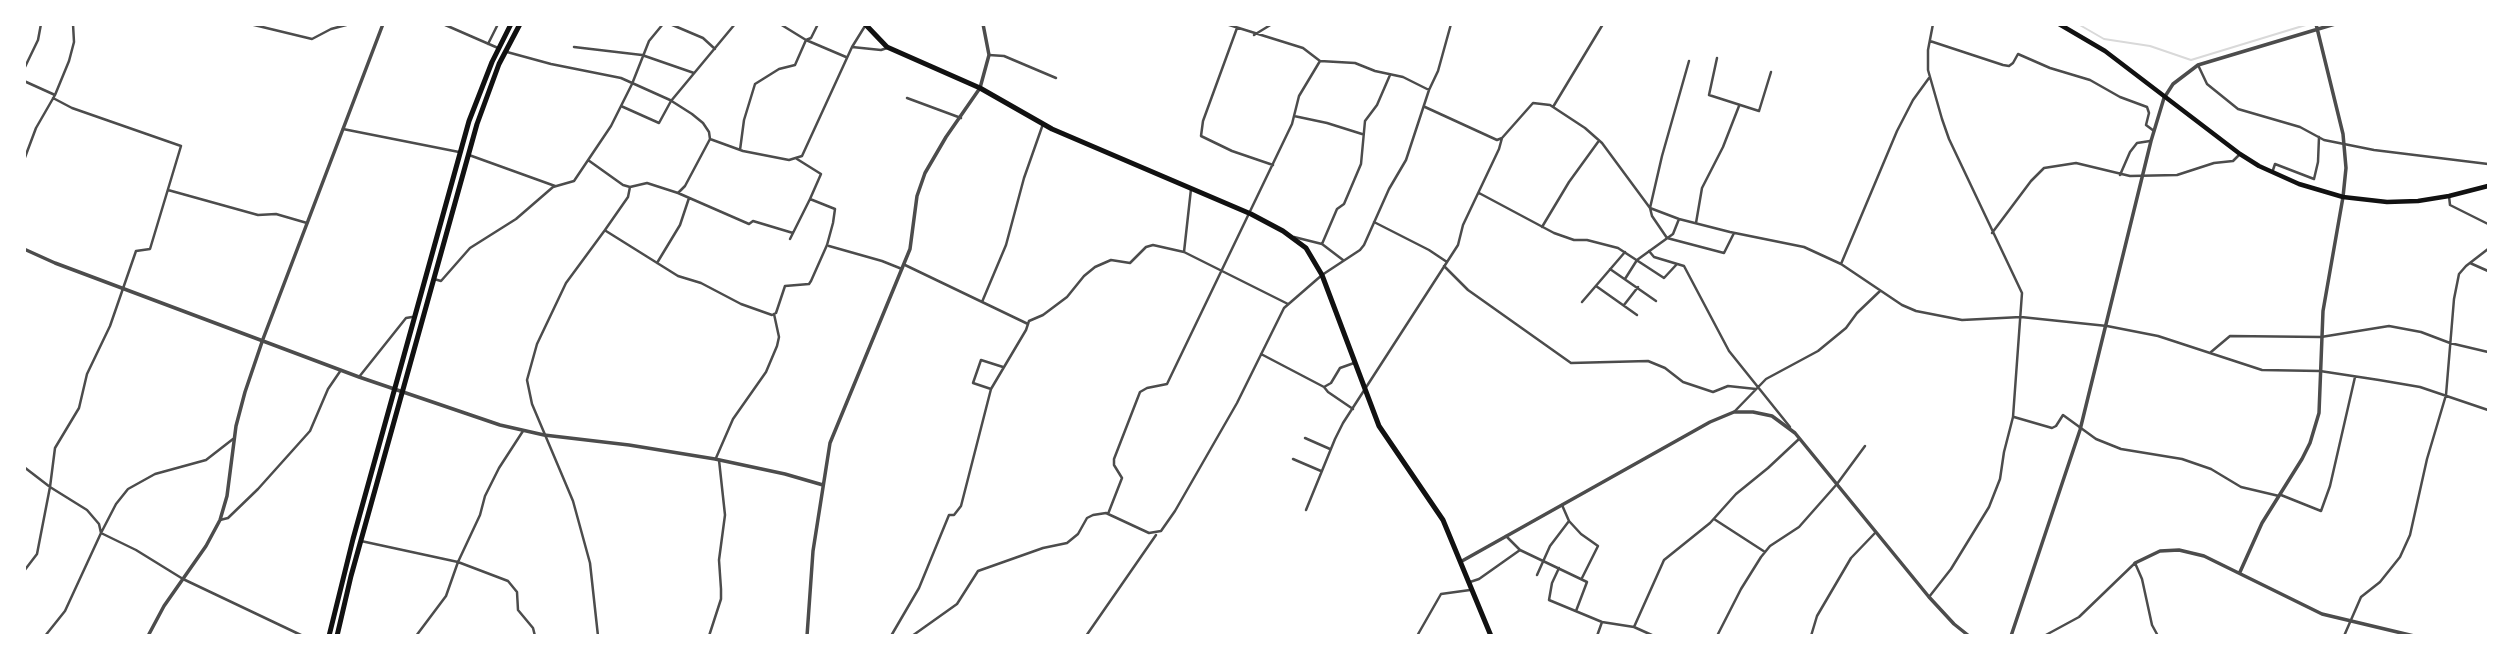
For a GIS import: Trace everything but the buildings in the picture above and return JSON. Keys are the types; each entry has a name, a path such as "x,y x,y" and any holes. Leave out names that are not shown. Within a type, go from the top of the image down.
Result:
{"main road":[{"path":"329,635 343,574 460,152 480,91 511,24"},
{"path":"337,635 468,155 488,94 520,24"},
{"path":"2059,24 2105,51 2240,154 2299,184 2343,197 2396,202 2449,196 2488,186"},
{"path":"866,25 887,47 980,88 1043,124 1251,214 1293,237 1306,248 1322,275 1354,363 1387,440 1443,520 1491,635"}],"street":[{"path":"24,69 38,40 41,24"},
{"path":"24,160 36,128 69,61 74,42 73,24"},
{"path":"250,24 312,39 331,29 350,24"},
{"path":"148,635 220,520 228,488 233,439 245,391 383,24"},
{"path":"443,24 516,55 621,78 671,101 703,123 710,139 685,186 678,193"},
{"path":"488,44 498,24"},
{"path":"434,279 441,281 470,247 516,219 544,194 556,186 574,180 611,126 649,41 663,24"},
{"path":"670,24 703,38 715,49"},
{"path":"621,106 659,123 671,101 736,24"},
{"path":"780,24 806,40 847,57"},
{"path":"740,150 744,120 755,84 779,69 795,65 806,40 811,38 818,24"},
{"path":"807,635 813,551 835,425 910,248 917,196 925,173 980,88 989,55 983,24"},
{"path":"1226,24 1254,35 1303,48 1320,61 1355,64 1403,77 1429,90"},
{"path":"1254,35 1272,24"},
{"path":"1086,635 1175,511 1237,403 1279,314 1322,275 1360,250 1406,160 1438,71 1451,24"},
{"path":"1553,107 1603,24"},
{"path":"1929,597 1951,569 1995,496 2013,417 2022,293 1949,139 1929,76 1927,61 1934,24"},
{"path":"2011,635 2080,430 2164,98 2182,75 2198,65 2316,27 2335,24"},
{"path":"710,139 740,150 789,160 802,156 847,57 866,25"},
{"path":"2240,572 2262,523 2310,443 2319,413 2323,311 2346,168 2345,144 2316,27"},
{"path":"1237,28 1203,121 1201,136 1232,151 1273,164"},
{"path":"1930,41 2009,66 2018,54 2050,68 2090,80 2120,97 2147,107 2150,113 2146,125 2154,131"},
{"path":"574,47 642,55 694,74"},
{"path":"852,47 881,50 887,47"},
{"path":"989,55 1004,56 1056,78"},
{"path":"1717,58 1709,95 1759,111 1771,72"},
{"path":"1108,514 1122,478 1114,465 1114,459 1140,392 1167,384 1251,214 1294,116 1299,96 1320,61"},
{"path":"1650,208 1689,61"},
{"path":"2198,65 2207,84 2238,109 2300,127 2319,137 2345,144 2488,164"},
{"path":"1322,244 1337,209 1344,204 1361,164 1364,121 1377,105 1390,75"},
{"path":"1841,264 1897,131 1929,76"},
{"path":"24,81 72,108 181,146 150,249 136,251 124,288 87,374 79,408 55,448 37,554 25,569"},
{"path":"907,98 961,118"},
{"path":"1306,510 1330,449 1458,245 1463,225 1502,138 1532,103 1538,102 1553,107 1585,128 1598,141 1650,208 1667,238 1724,253 1734,233"},
{"path":"1696,223 1702,188 1723,147 1740,104"},
{"path":"1424,107 1491,139 1502,138"},
{"path":"1294,116 1363,134"},
{"path":"982,302 1006,245 1024,178 1043,124"},
{"path":"343,129 460,152 556,186"},
{"path":"2272,172 2276,164 2314,179 2319,137"},
{"path":"1542,227 1598,141"},
{"path":"2120,175 2137,142 2151,141"},
{"path":"1992,233 2044,168 2076,163 2120,175 2177,175 2214,163 2233,161 2240,154"},
{"path":"790,239 821,174 797,159"},
{"path":"587,160 624,185 630,187 648,183 749,224 753,221 793,233"},
{"path":"598,635 590,564 573,501 532,404 527,380 537,344 566,284 628,197 630,187"},
{"path":"1184,252 1191,188"},
{"path":"168,190 258,215 276,214 307,223"},
{"path":"1479,193 1542,227 1574,240 1610,245 1664,278 1677,264"},
{"path":"2449,196 2450,205 2488,223"},
{"path":"657,263 680,225 689,198"},
{"path":"709,635 711,622 721,599 719,571 725,515 717,460 733,419 766,372 777,346 779,337 774,314 785,286 809,284 827,245 835,209 810,199"},
{"path":"1650,208 1679,219 1734,233 1804,247 1841,264 1880,291 1916,311 1962,320 2021,317 2107,326 2158,336 2262,370 2320,371 2420,387 2488,411"},
{"path":"1625,279 1637,260 1673,234 1679,219"},
{"path":"1374,222 1447,262"},
{"path":"605,230 678,275 701,283 741,304 766,314 774,314"},
{"path":"1293,237 1322,244 1343,260"},
{"path":"827,245 903,267 1028,324"},
{"path":"891,635 919,588 949,515 954,515 961,506 991,389 1029,321 1067,298 1084,276 1102,263 1130,263 1146,247 1153,245 1184,252 1288,304"},
{"path":"24,248 55,263 359,377 523,431 717,460 823,485"},
{"path":"2344,635 2361,597 2380,582 2400,556 2410,535 2427,459 2446,395 2454,299 2459,274 2488,249"},
{"path":"1649,251 1654,257 1684,266 1729,351 1757,388 1929,597 1968,635"},
{"path":"1582,302 1625,253"},
{"path":"2470,263 2488,271"},
{"path":"1444,266 1468,290 1571,363 1648,361 1665,368 1684,382 1713,392 1728,386 1757,388"},
{"path":"1610,270 1656,302"},
{"path":"1596,286 1637,314"},
{"path":"1624,305 1637,287"},
{"path":"1462,561 1710,422 1734,412 1757,388 1782,369 1818,351 1846,328 1880,291"},
{"path":"359,377 406,318 415,317"},
{"path":"2211,352 2231,336 2321,337 2389,326 2421,332 2450,343 2488,352"},
{"path":"1261,354 1324,387 1353,409"},
{"path":"991,389 973,383 981,359 1003,367"},
{"path":"1324,387 1331,383 1340,368 1354,363"},
{"path":"220,520 228,518 258,489 310,431 328,389 341,370"},
{"path":"2013,417 2052,428 2063,415 2080,430 2121,449 2182,459 2211,469 2241,487 2279,495 2321,511 2336,462 2355,377"},
{"path":"1734,412 1772,416 1790,427"},
{"path":"416,635 446,596 499,468 523,431"},
{"path":"1305,438 1330,449"},
{"path":"1634,627 1664,560 1714,519 1737,494 1800,438"},
{"path":"45,635 65,611 116,504 128,489 155,474 206,460 233,439"},
{"path":"1717,635 1741,589 1765,552 1799,527 1837,484 1865,446"},
{"path":"1293,459 1321,471"},
{"path":"24,467 87,510 99,524 101,534"},
{"path":"1562,505 1569,521 1598,546 1582,578"},
{"path":"912,635 957,604 978,571 1043,548 1067,543 1078,534 1087,518 1099,513 1108,514 1149,533 1157,533"},
{"path":"1714,519 1765,552"},
{"path":"1537,575 1550,546 1569,521"},
{"path":"1811,635 1817,616 1851,558 1875,533"},
{"path":"101,534 136,550 183,579 303,635"},
{"path":"1506,536 1520,550 1587,582 1576,611"},
{"path":"361,541 458,562 495,575 514,586 518,610 533,628 535,635"},
{"path":"1470,582 1479,579 1520,550"},
{"path":"2044,635 2079,617 2135,563 2160,551 2179,550 2204,556 2240,572 2302,606 2335,618 2414,635"},
{"path":"2135,563 2142,579 2152,625 2158,635"},
{"path":"1559,568 1552,583 1549,600 1602,622 1634,627 1654,635"},
{"path":"1417,635 1441,594 1472,589"},
{"path":"1597,635 1602,622"}],"waterway":[{"path":"2078,24 2104,39 2150,46 2191,60 2309,24"}]}
